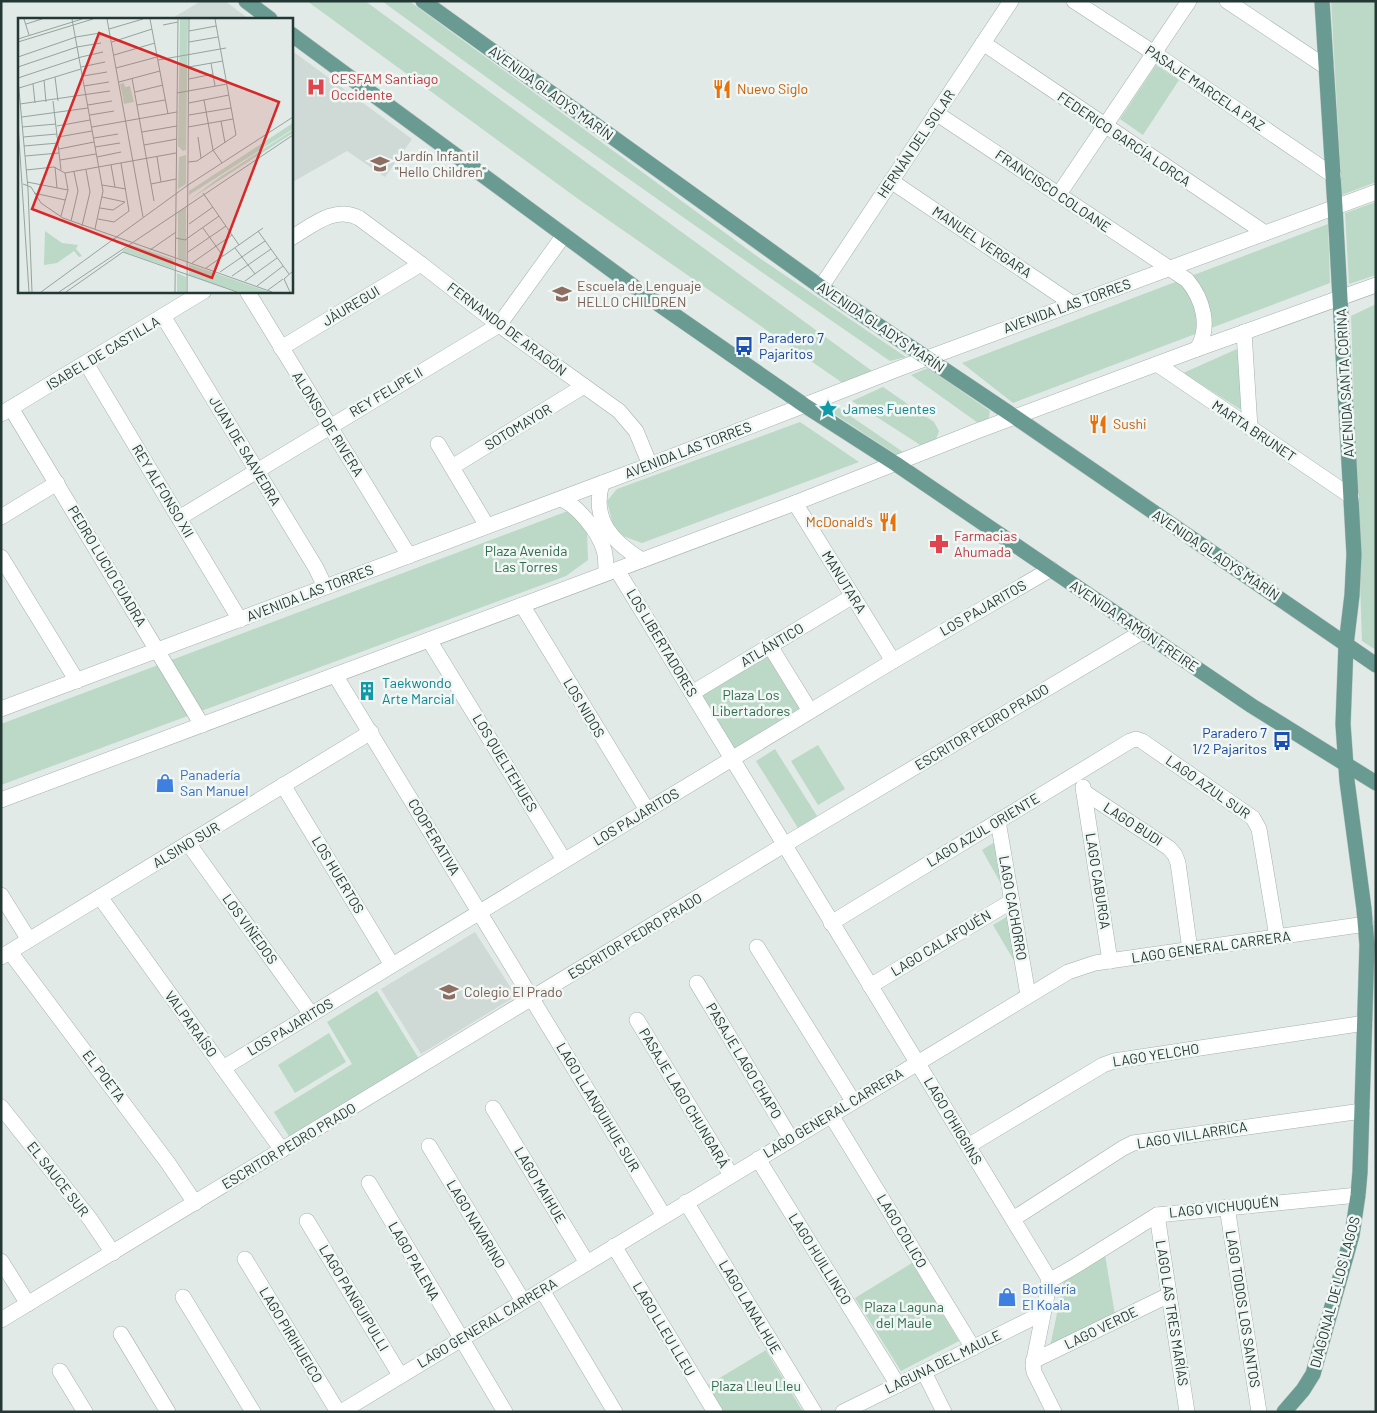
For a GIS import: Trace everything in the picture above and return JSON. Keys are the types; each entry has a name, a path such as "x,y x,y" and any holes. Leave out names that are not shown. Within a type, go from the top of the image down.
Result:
{"main road":[{"path":"246,1 269,18"},
{"name":"AVENIDA GLADYS MARÍN","path":"422,1 821,287 1015,417 1376,665"},
{"name":"AVENIDA SANTA CORINA","path":"1322,1 1336,207 1352,497 1354,574 1346,645 1343,724 1345,765"},
{"path":"292,35 652,299 804,405 896,464"},
{"name":"AVENIDA RAMÓN FREIRE","path":"896,464 1252,706 1376,784"},
{"name":"DIAGONAL DE LOS LAGOS","path":"1284,1412 1303,1390 1316,1365 1347,1257 1358,1195 1367,965 1366,924 1345,765"},
{"path":"1350,803 1352,795 1357,789 1376,784"}],"street":[{"name":"HERNÁN DEL SOLAR","path":"821,287 1011,1"},
{"name":"PASAJE MARCELA PAZ","path":"1074,1 1154,53 1334,176"},
{"path":"1059,194 1189,1"},
{"path":"1228,1 1326,68"},
{"name":"FEDERICO GARCÍA LORCA","path":"983,43 1265,233"},
{"name":"FRANCISCO COLOANE","path":"936,113 1181,275 1192,286 1203,312 1205,331 1197,349"},
{"name":"MANUEL VERGARA","path":"891,181 1073,304"},
{"name":"AVENIDA LAS TORRES","path":"1,709 650,465 927,358 1376,192"},
{"name":"FERNANDO DE ARAGÓN","path":"292,237 330,215 342,213 359,218 499,325 619,411 636,431 650,465"},
{"name":"REY FELIPE II","path":"179,518 499,325 564,236"},
{"name":"JÁUREGUI","path":"281,348 421,264"},
{"path":"1,800 795,503 1015,417 1376,285"},
{"name":"ISABEL DE CASTILLA","path":"6,411 202,292"},
{"name":"ALONSO DE RIVERA","path":"248,292 409,556"},
{"name":"JUAN DE SAAVEDRA","path":"163,316 316,568 325,587"},
{"path":"1244,332 1250,428"},
{"name":"REY ALFONSO XII","path":"86,363 240,620"},
{"name":"MARTA BRUNET","path":"1157,364 1352,497"},
{"name":"SOTOMAYOR","path":"452,467 584,386"},
{"name":"PEDRO LUCIO CUADRA","path":"6,411 57,483 202,725"},
{"path":"438,444 487,526"},
{"path":"1,517 57,483"},
{"path":"602,483 598,501 601,518 605,526 619,544 642,560"},
{"path":"561,498 576,508 597,536 612,572"},
{"name":"MANUTARA","path":"795,503 893,661"},
{"path":"1,556 77,681"},
{"name":"LOS PAJARITOS","path":"223,1068 810,711 1050,569"},
{"name":"LOS LIBERTADORES","path":"612,572 692,693 784,845"},
{"name":"ATLÁNTICO","path":"692,693 853,596"},
{"name":"LOS NIDOS","path":"522,605 646,810"},
{"name":"ESCRITOR PEDRO PRADO","path":"1,1320 784,845 1142,632"},
{"name":"LOS QUELTEHUES","path":"429,640 564,860"},
{"path":"770,646 810,711"},
{"name":"COOPERATIVA","path":"335,675 532,999"},
{"name":"ALSINO SUR","path":"6,954 370,732"},
{"name":"LAGO AZUL ORIENTE","path":"831,922 1136,739"},
{"name":"LAGO AZUL SUR","path":"1136,739 1142,741 1253,818 1259,829 1277,937"},
{"name":"LAGO CABURGA","path":"1080,771 1110,961"},
{"name":"LOS HUERTOS","path":"283,785 392,965"},
{"name":"LAGO BUDI","path":"1084,792 1170,848 1175,855 1178,863 1190,950"},
{"name":"LAGO CACHORRO","path":"998,821 1028,995"},
{"name":"LOS VIÑEDOS","path":"188,843 311,1014"},
{"name":"LAGO O'HIGGINS","path":"784,845 1049,1281"},
{"path":"1,895 29,940"},
{"name":"VALPARAÍSO","path":"100,897 282,1150"},
{"name":"LAGO CALAFQUÉN","path":"870,986 1012,901"},
{"name":"LAGO GENERAL CARRERA","path":"339,1412 1028,995 1076,968 1110,961 1366,924"},
{"path":"757,947 853,1101"},
{"name":"EL POETA","path":"6,954 176,1174 195,1203"},
{"name":"PASAJE LAGO CHAPO","path":"697,983 791,1139"},
{"name":"LAGO LLANQUIHUE SUR","path":"532,999 664,1216"},
{"name":"PASAJE LAGO CHUNGARÁ","path":"636,1020 731,1175"},
{"name":"LAGO YELCHO","path":"968,1146 1114,1060 1365,1023"},
{"name":"EL SAUCE SUR","path":"1,1107 84,1212 112,1253"},
{"name":"LAGO MAIHUE","path":"493,1108 586,1263"},
{"name":"LAGO VILLARRICA","path":"1013,1219 1123,1148 1134,1143 1362,1111"},
{"name":"LAGO COLICO","path":"831,1115 973,1348"},
{"name":"LAGO NAVARINO","path":"430,1146 523,1301"},
{"name":"LAGO HUILLINCO","path":"758,1159 898,1385"},
{"name":"LAGO PALENA","path":"369,1183 505,1412"},
{"name":"LAGO VICHUQUÉN","path":"1049,1281 1157,1215 1358,1195"},
{"name":"LAGO LANALHUE","path":"686,1202 814,1412"},
{"name":"LAGO TODOS LOS SANTOS","path":"1227,1207 1259,1412"},
{"name":"LAGO LAS TRES MARÍAS","path":"1157,1215 1187,1412"},
{"name":"LAGO PANGUIPULLI","path":"307,1221 400,1375"},
{"name":"LAGO LLEU LLEU","path":"614,1246 714,1412"},
{"name":"LAGO PIRIHUEICO","path":"245,1259 339,1412"},
{"path":"1,1261 28,1304"},
{"path":"1049,1281 1033,1361 1034,1372 1054,1412"},
{"path":"542,1290 615,1412"},
{"name":"LAGO VERDE","path":"1033,1361 1169,1295"},
{"path":"182,1297 253,1412"},
{"name":"LAGUNA DEL MAULE","path":"843,1412 862,1408 898,1385 1043,1313"},
{"path":"121,1334 168,1412"},
{"path":"60,1371 85,1412"},
{"path":"924,1372 944,1412"}],"shaded area":[{"path":"201,1 225,1 248,18 173,18"},
{"name":"CESFAM Santiago Occidente","path":"292,51 412,139 385,177 347,151 292,182"},
{"name":"Colegio El Prado","path":"475,932 516,996 421,1054 381,989"}],"green space":[{"path":"307,1 365,1 872,371 844,384 581,201"},
{"path":"382,1 409,1 758,257 906,357 890,361 634,183"},
{"path":"1331,1 1376,1 1376,182 1342,195"},
{"path":"1156,65 1179,80 1143,135 1120,119"},
{"path":"1376,202 1376,275 1349,284 1345,213"},
{"path":"1328,224 1330,283 1013,403 962,363"},
{"path":"1376,304 1376,650 1362,641 1351,316"},
{"path":"1237,349 1243,411 1183,373"},
{"path":"928,368 990,411 988,422 981,425 911,375"},
{"path":"883,387 934,422 939,431 934,445 925,448 852,401"},
{"path":"827,400 903,452 897,455 822,406"},
{"path":"800,422 859,462 642,543 615,533 607,501 617,489"},
{"name":"Plaza Avenida Las Torres","path":"568,511 587,530 588,560 566,576 1,785 1,724"},
{"name":"Plaza Los Libertadores","path":"767,655 801,702 800,711 738,748 731,747 703,699 704,693"},
{"path":"818,745 845,789 818,805 791,761"},
{"path":"775,749 817,816 798,828 756,761"},
{"path":"998,840 1004,889 982,850"},
{"path":"1010,915 1016,964 993,925"},
{"path":"377,991 419,1059 290,1138 274,1112 352,1064 327,1022"},
{"path":"329,1033 346,1062 295,1093 278,1065"},
{"path":"1105,1255 1115,1315 1050,1347 1064,1280"},
{"name":"Plaza Laguna del Maule","path":"912,1263 959,1341 901,1371 855,1298"},
{"name":"Plaza Lleu Lleu","path":"766,1350 803,1412 724,1412 708,1385"}],"place":[{"name":"CESFAM Santiago Occidente","path":"316,87"},
{"name":"Nuevo Siglo","path":"722,89"},
{"name":"Jardín Infantil \"Hello Children\"","path":"380,164"},
{"name":"Escuela de Lenguaje HELLO CHILDREN","path":"562,294"},
{"name":"Paradero 7 Pajaritos","path":"744,346"},
{"name":"James Fuentes","path":"828,409"},
{"name":"Sushi","path":"1098,424"},
{"name":"McDonald's","path":"888,522"},
{"name":"Farmacias Ahumada","path":"939,544"},
{"name":"Taekwondo Arte Marcial","path":"367,691"},
{"name":"Paradero 7 1/2 Pajaritos","path":"1282,741"},
{"name":"Panadería San Manuel","path":"165,783"},
{"name":"Colegio El Prado","path":"449,992"},
{"name":"Botillería El Koala","path":"1007,1297"}]}
